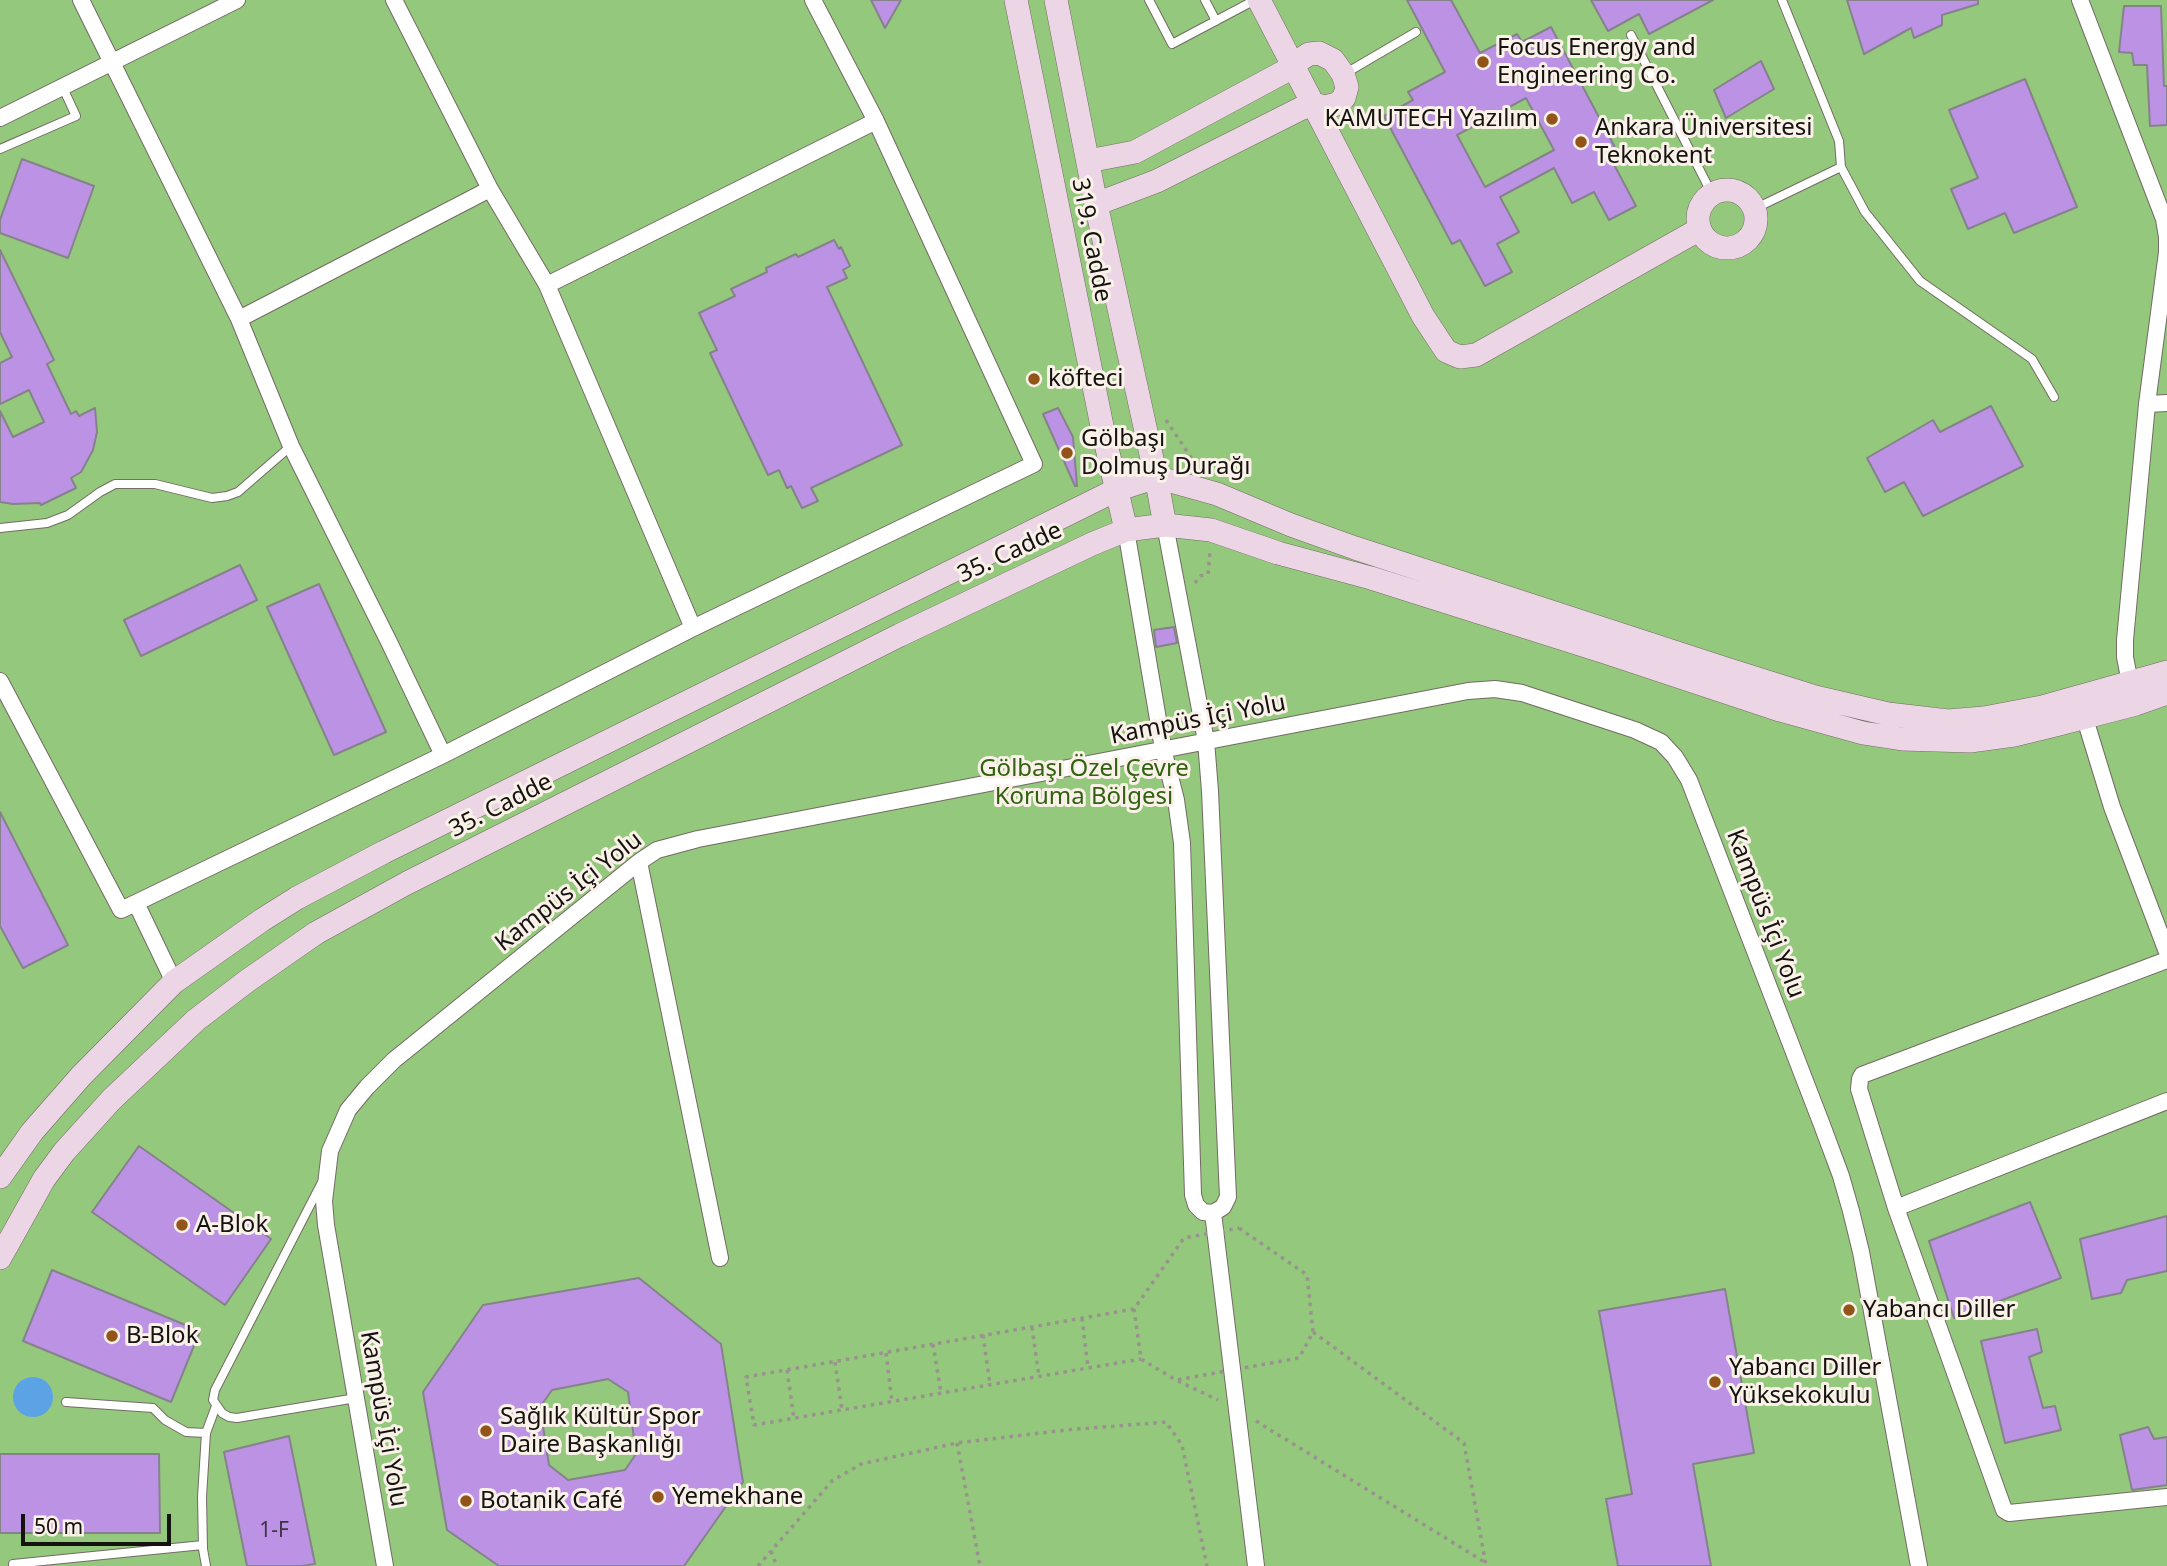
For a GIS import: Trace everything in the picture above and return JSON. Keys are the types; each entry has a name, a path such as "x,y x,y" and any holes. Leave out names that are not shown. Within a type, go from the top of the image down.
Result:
{"street":[{"path":"81,0 239,319 291,446 443,755"},
{"path":"0,118 237,0"},
{"path":"394,0 490,188 547,285 694,628"},
{"path":"0,681 121,911 443,755 694,628 1034,464 876,121 813,0"},
{"name":"319. Cadde","path":"1016,0 1126,530"},
{"name":"319. Cadde","path":"1056,0 1096,204 1165,525"},
{"path":"1257,0 1431,331 1446,351 1460,357 1476,355 1700,229"},
{"path":"2080,0 2161,198 2167,252 2147,404 2125,639 2125,657 2132,694"},
{"path":"1088,161 1135,152 1293,67 1309,54 1319,53 1333,60 1347,87 1344,98 1337,104 1325,107 1312,104 1157,181 1096,204"},
{"path":"547,285 876,121"},
{"path":"239,319 490,188"},
{"path":"1732,190 1749,200 1754,208 1756,218 1752,235 1738,246 1720,247 1711,244 1700,229 1700,209 1712,194 1732,190"},
{"path":"2147,404 2167,403"},
{"path":"1156,477 1217,494 1355,548 1815,697 1888,714 1948,721 1984,718 2042,707 2081,707 2132,694 2167,694"},
{"name":"35. Cadde","path":"0,1177 32,1132 80,1076 174,982 262,920 338,875 1116,489 1156,477"},
{"path":"1126,530 1182,844 1193,1195 1196,1205 1203,1212 1213,1213 1223,1207 1228,1197 1228,1188 1206,741 1165,525"},
{"name":"35. Cadde","path":"0,1258 44,1180 64,1152 112,1098 196,1020 316,933 407,883 900,635 1126,530 1165,525 1211,530 1278,553 1371,578 1553,635 1780,710 1863,733 1902,739 1970,741 2014,735 2081,707"},
{"path":"2132,694 2167,672"},
{"name":"Kampüs İçi Yolu","path":"385,1566 326,1226 324,1201 330,1151 348,1110 394,1060 639,862 657,850 698,839 1468,691 1495,689 1522,693 1635,730 1661,742 1675,757 1689,780 1841,1176 1861,1252 1919,1566"},
{"path":"2081,707 2112,807 2167,952"},
{"path":"639,862 720,1258"},
{"path":"136,903 174,982"},
{"path":"2167,960 1862,1075 1859,1089 1896,1208 2004,1510 2009,1513 2167,1497"},
{"path":"1896,1208 2167,1101"},
{"path":"1213,1213 1256,1566"}],"lane":[{"path":"1149,0 1172,44 1257,0"},
{"path":"1205,0 1216,21"},
{"path":"1782,0 1839,141 1841,167 1865,212 1920,281 2032,359 2054,397"},
{"path":"1343,75 1416,32"},
{"path":"1631,35 1712,194"},
{"path":"0,149 76,116 63,88"},
{"path":"1754,208 1841,167"},
{"path":"0,528 47,523 68,515 115,484 155,484 212,498 226,496 238,492 291,446"},
{"path":"326,1175 215,1390 213,1400 229,1417 237,1418 356,1398"},
{"path":"66,1402 153,1408 165,1420 186,1432 206,1433"},
{"path":"206,1566 202,1497 206,1433 216,1406"},
{"path":"13,1564 203,1545"}],"path":[{"path":"1164,416 1192,459 1207,471"},
{"path":"1190,583 1193,585 1200,576 1208,574"},
{"path":"1134,1309 746,1377 754,1425 1141,1359"},
{"path":"1082,1318 1088,1368"},
{"path":"1032,1327 1039,1377"},
{"path":"1313,1332 1464,1443 1486,1565"},
{"path":"983,1335 990,1385"},
{"path":"933,1344 941,1393"},
{"path":"886,1353 892,1402"},
{"path":"835,1362 842,1410"},
{"path":"787,1370 794,1419"},
{"path":"1176,1380 1237,1410 1486,1565"},
{"path":"758,1566 832,1481 861,1464 957,1443 1166,1422 1182,1445 1208,1566"},
{"path":"957,1443 980,1566"},
{"path":"771,1551 777,1566"}],"green space":[{"name":"Gölbaşı Özel Çevre Koruma Bölgesi","path":"0,0 2167,0 2167,1566 0,1566"}],"water":[{"path":"33,1377 41,1378 47,1383 52,1389 52,1405 47,1411 41,1416 33,1417 25,1416 19,1411 14,1405 13,1397 14,1389 19,1383 25,1378"}],"building":[{"path":"871,0 901,0 885,28"},
{"name":"Ankara Üniversitesi Teknokent","path":"1407,0 1451,0 1480,53 1517,34 1522,42 1551,27 1619,155 1611,159 1636,206 1609,220 1594,192 1572,203 1554,168 1500,197 1519,232 1497,244 1512,272 1485,286 1460,240 1452,244 1384,116 1413,100 1408,92 1445,72","holes":["1526,98 1554,150 1485,187 1457,135"]},
{"path":"1591,0 1713,0 1649,34 1639,14 1608,31"},
{"path":"1847,0 1978,0 1978,4 1942,15 1942,25 1914,38 1911,28 1864,54"},
{"path":"2124,6 2161,6 2167,125 2150,126 2147,65 2134,65 2132,53 2119,52"},
{"path":"1761,61 1774,89 1726,118 1714,90"},
{"path":"2025,79 2077,207 2014,233 2005,213 1968,229 1951,189 1978,178 1949,110"},
{"path":"22,159 94,186 68,258 0,233 0,220"},
{"path":"834,240 839,249 841,247 850,266 843,270 847,278 827,287 902,445 811,488 818,501 802,508 791,486 787,488 779,470 768,475 710,353 717,350 699,313 735,296 731,289 767,272 766,268"},
{"path":"0,250 54,360 47,364 71,414 76,411 79,416 95,408 97,432 93,450 81,472 71,478 76,488 41,505 0,502 0,411 13,437 44,422 29,390 0,404 0,363 12,357 0,332"},
{"path":"1991,406 2023,466 1923,516 1904,482 1885,492 1867,458 1933,420 1940,432"},
{"name":"Gölbaşı Dolmuş Durağı","path":"1058,408 1073,437 1077,486 1043,414"},
{"path":"240,565 257,600 141,656 124,620"},
{"path":"319,584 386,732 334,755 267,607"},
{"path":"1174,627 1177,643 1156,647 1154,630"},
{"path":"0,812 68,945 23,968 0,926"},
{"name":"A-Blok","path":"139,1146 271,1239 225,1305 92,1212"},
{"path":"2030,1202 2061,1278 1954,1318 1929,1241"},
{"path":"2167,1216 2167,1271 2127,1280 2121,1293 2092,1299 2080,1239"},
{"name":"B-Blok","path":"52,1270 200,1331 171,1402 23,1341"},
{"name":"Sağlık Kültür Spor Daire Başkanlığı","path":"639,1278 721,1344 743,1482 684,1566 499,1566 447,1530 423,1392 483,1305","holes":["608,1379 628,1392 636,1454 625,1470 568,1480 549,1465 540,1407 552,1390"]},
{"name":"Yabancı Diller Yüksekokulu","path":"1725,1289 1754,1453 1693,1464 1711,1566 1618,1566 1606,1499 1632,1494 1599,1311"},
{"path":"2037,1329 2042,1352 2029,1357 2043,1408 2055,1406 2061,1430 2005,1443 1981,1341"},
{"path":"2148,1427 2154,1439 2167,1437 2167,1485 2132,1490 2120,1435"},
{"path":"289,1436 315,1564 247,1566 224,1452"},
{"path":"0,1454 159,1454 160,1533 0,1533"}],"place":[{"name":"Focus Energy and Engineering Co.","path":"1483,62"},
{"name":"KAMUTECH Yazılım","path":"1552,119"},
{"name":"Ankara Üniversitesi Teknokent","path":"1581,142"},
{"name":"köfteci","path":"1034,379"},
{"name":"Gölbaşı Dolmuş Durağı","path":"1067,453"},
{"name":"A-Blok","path":"182,1225"},
{"name":"Yabancı Diller","path":"1849,1310"},
{"name":"B-Blok","path":"112,1336"},
{"name":"Yabancı Diller Yüksekokulu","path":"1715,1382"},
{"name":"Sağlık Kültür Spor Daire Başkanlığı","path":"486,1431"},
{"name":"Yemekhane","path":"658,1497"},
{"name":"Botanik Café","path":"466,1501"}]}
